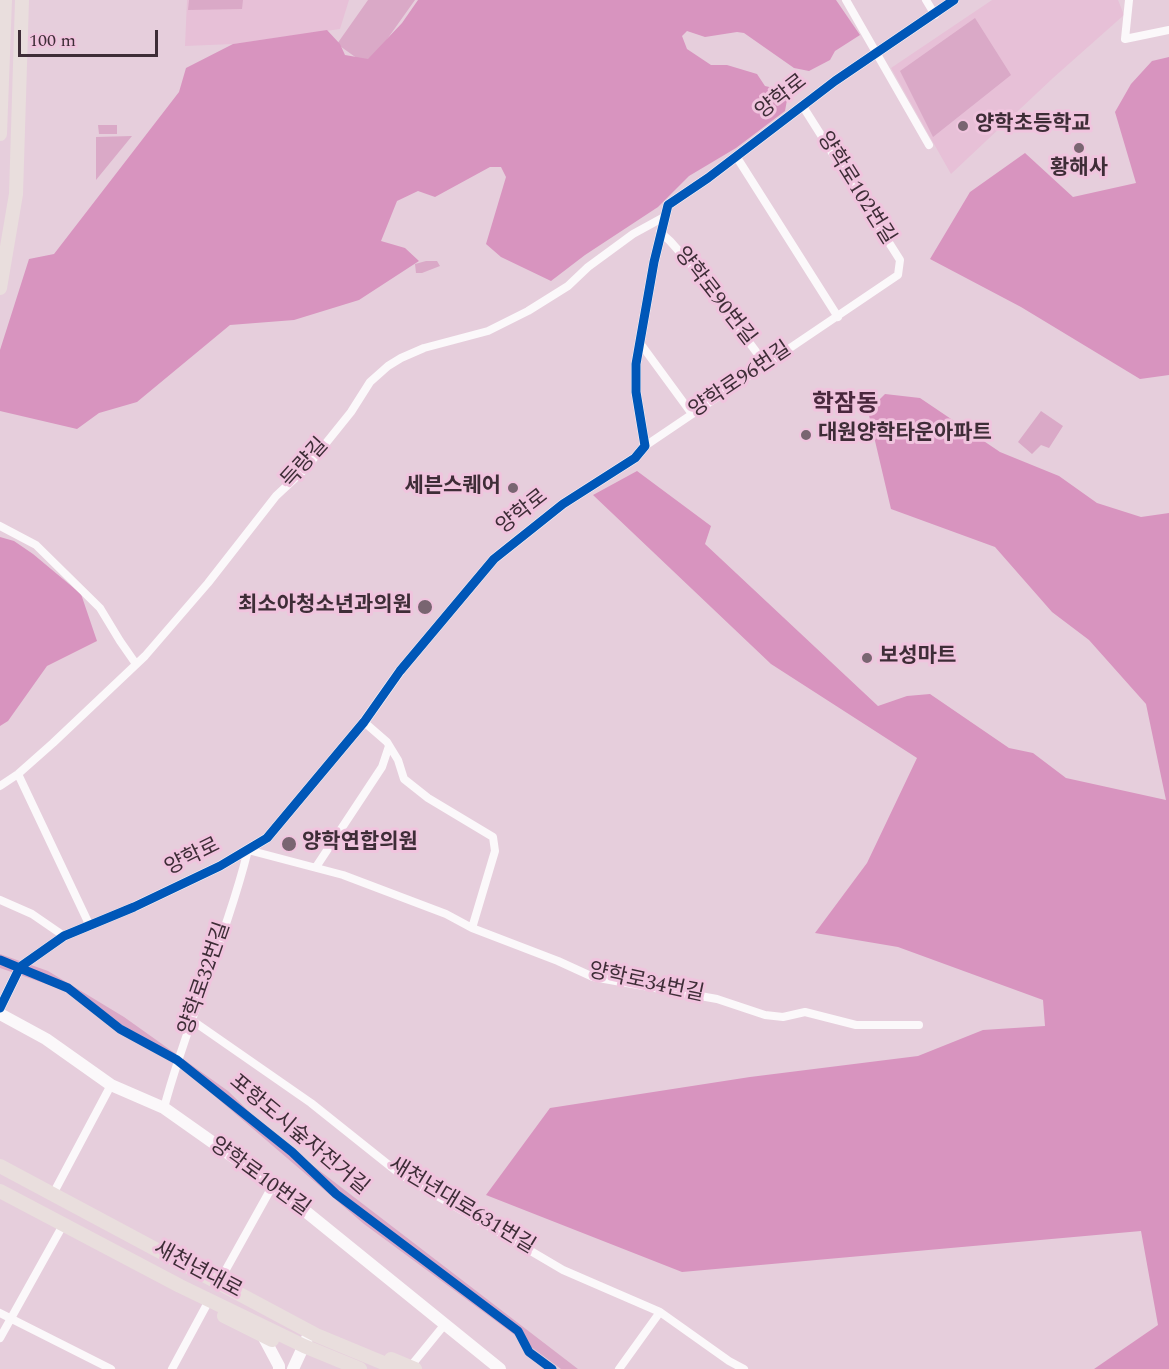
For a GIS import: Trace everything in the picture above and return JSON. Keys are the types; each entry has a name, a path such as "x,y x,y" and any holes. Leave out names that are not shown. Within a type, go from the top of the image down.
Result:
{"main road":[{"path":"0,134 5,0"},
{"path":"0,288 16,194 22,0"},
{"name":"양학로10번길","path":"0,1014 46,1039 111,1085 164,1108 273,1185 500,1369"},
{"name":"새천년대로","path":"0,1166 313,1333 407,1368"},
{"name":"새천년대로","path":"0,1191 302,1349 360,1369"},
{"path":"180,1286 192,1299 263,1336 302,1349 336,1369"},
{"path":"292,1369 313,1333"},
{"path":"263,1336 279,1369"}],"street":[{"path":"846,0 929,145"},
{"path":"926,0 934,15"},
{"name":"양학로","path":"0,1008 20,966 64,936 134,907 220,866 267,838 364,722 400,671 494,559 563,504 635,458 645,446 636,392 636,364 660,232 668,205 802,105 954,0"},
{"path":"1129,0 1125,39 1169,30"},
{"name":"양학로102번길","path":"802,105 900,260 898,275"},
{"path":"736,156 838,316"},
{"name":"득량길","path":"0,786 18,774 136,664 208,583 276,496 306,468 351,412 370,382 388,366 424,348 488,331 528,311 568,286 588,267 633,234 664,217"},
{"name":"양학로90번길","path":"660,232 693,267 766,365"},
{"name":"양학로96번길","path":"645,446 898,275"},
{"path":"640,343 692,414"},
{"path":"0,526 36,545 100,608 136,664"},
{"path":"364,722 389,746 398,760 404,779 428,798 493,837 495,851 472,928"},
{"path":"316,867 381,767 389,746"},
{"path":"18,774 89,924"},
{"name":"양학로34번길","path":"248,850 316,867 432,909 472,928 593,977 717,999 765,1014 783,1017 805,1012 856,1025 919,1024"},
{"name":"양학로32번길","path":"164,1108 177,1060 193,1021 240,881 248,850"},
{"path":"0,900 32,914 64,936"},
{"name":"새천년대로631번길","path":"193,1021 311,1103 400,1174 563,1270 660,1312 729,1361 744,1369"},
{"path":"53,1194 111,1085"},
{"path":"219,1282 273,1185"},
{"path":"0,1338 63,1225"},
{"path":"172,1369 206,1306"},
{"path":"619,1369 660,1312"},
{"path":"0,1313 111,1369"},
{"path":"407,1368 445,1324"}],"shaded area":[{"path":"187,0 349,0 340,29 233,44 185,46"},
{"path":"189,0 243,0 242,9 188,10"},
{"path":"368,0 415,0 368,66 337,44"},
{"path":"418,0 836,0 860,35 835,51 830,60 809,71 794,68 744,33 705,37 687,31 682,36 687,49 711,65 727,65 757,74 765,86 782,90 787,100 785,111 736,148 689,176 658,207 585,255 551,281 501,257 486,244 506,177 501,167 490,167 435,197 418,191 397,201 381,241 405,248 419,261 359,300 294,320 230,325 137,402 99,413 77,429 0,411 0,350 29,259 54,254 179,92 186,68 233,44 327,30 340,44 345,55 368,59 402,23"},
{"name":"양학초등학교","path":"992,0 1118,0 1124,15 951,174 891,68"},
{"path":"975,18 1011,75 933,137 900,71"},
{"path":"1169,57 1169,375 1140,379 1021,307 930,259 970,192 1025,153 1073,197 1136,183 1115,112 1131,84 1152,61"},
{"path":"98,125 117,125 117,134 99,134"},
{"path":"132,136 96,180 96,137"},
{"path":"437,261 440,266 416,273 415,264"},
{"path":"885,394 920,398 1000,452 1059,476 1097,503 1141,517 1169,513 1169,1369 1094,1369 1158,1325 1141,1231 682,1272 486,1195 550,1108 750,1077 918,1056 983,1030 1045,1026 1043,1000 898,947 815,933 867,863 917,758 771,664 593,495 637,471 711,526 705,544 878,706 907,696 930,694 1009,748 1033,753 1066,778 1166,800 1146,704 1089,640 1052,612 995,547 891,509 868,411"},
{"path":"1041,411 1063,426 1049,448 1041,445 1032,454 1018,442"},
{"path":"0,537 14,541 33,554 81,594 97,641 47,666 8,721 0,726"},
{"path":"0,954 48,971 124,1017 228,1091 273,1135 578,1369 561,1369 364,1224 154,1044 61,989 0,968"}],"cycle path":[{"path":"0,1008 20,967 64,936 134,907 220,866 267,838 364,722 400,671 494,559 563,504 635,458 645,446 636,392 636,364 654,262 668,205 708,178 835,81 954,0"},
{"name":"포항도시숲자전거길","path":"0,960 68,988 120,1029 177,1060 292,1152 336,1194 518,1331 529,1352 552,1369"}],"place":[{"name":"양학초등학교","path":"963,126"},
{"name":"황해사","path":"1079,148"},
{"name":"대원양학타운아파트","path":"806,435"},
{"name":"세븐스퀘어","path":"513,488"},
{"name":"최소아청소년과의원","path":"425,607"},
{"name":"보성마트","path":"867,658"},
{"name":"양학연합의원","path":"289,844"}],"district":[{"name":"학잠동","path":"845,406"}]}
